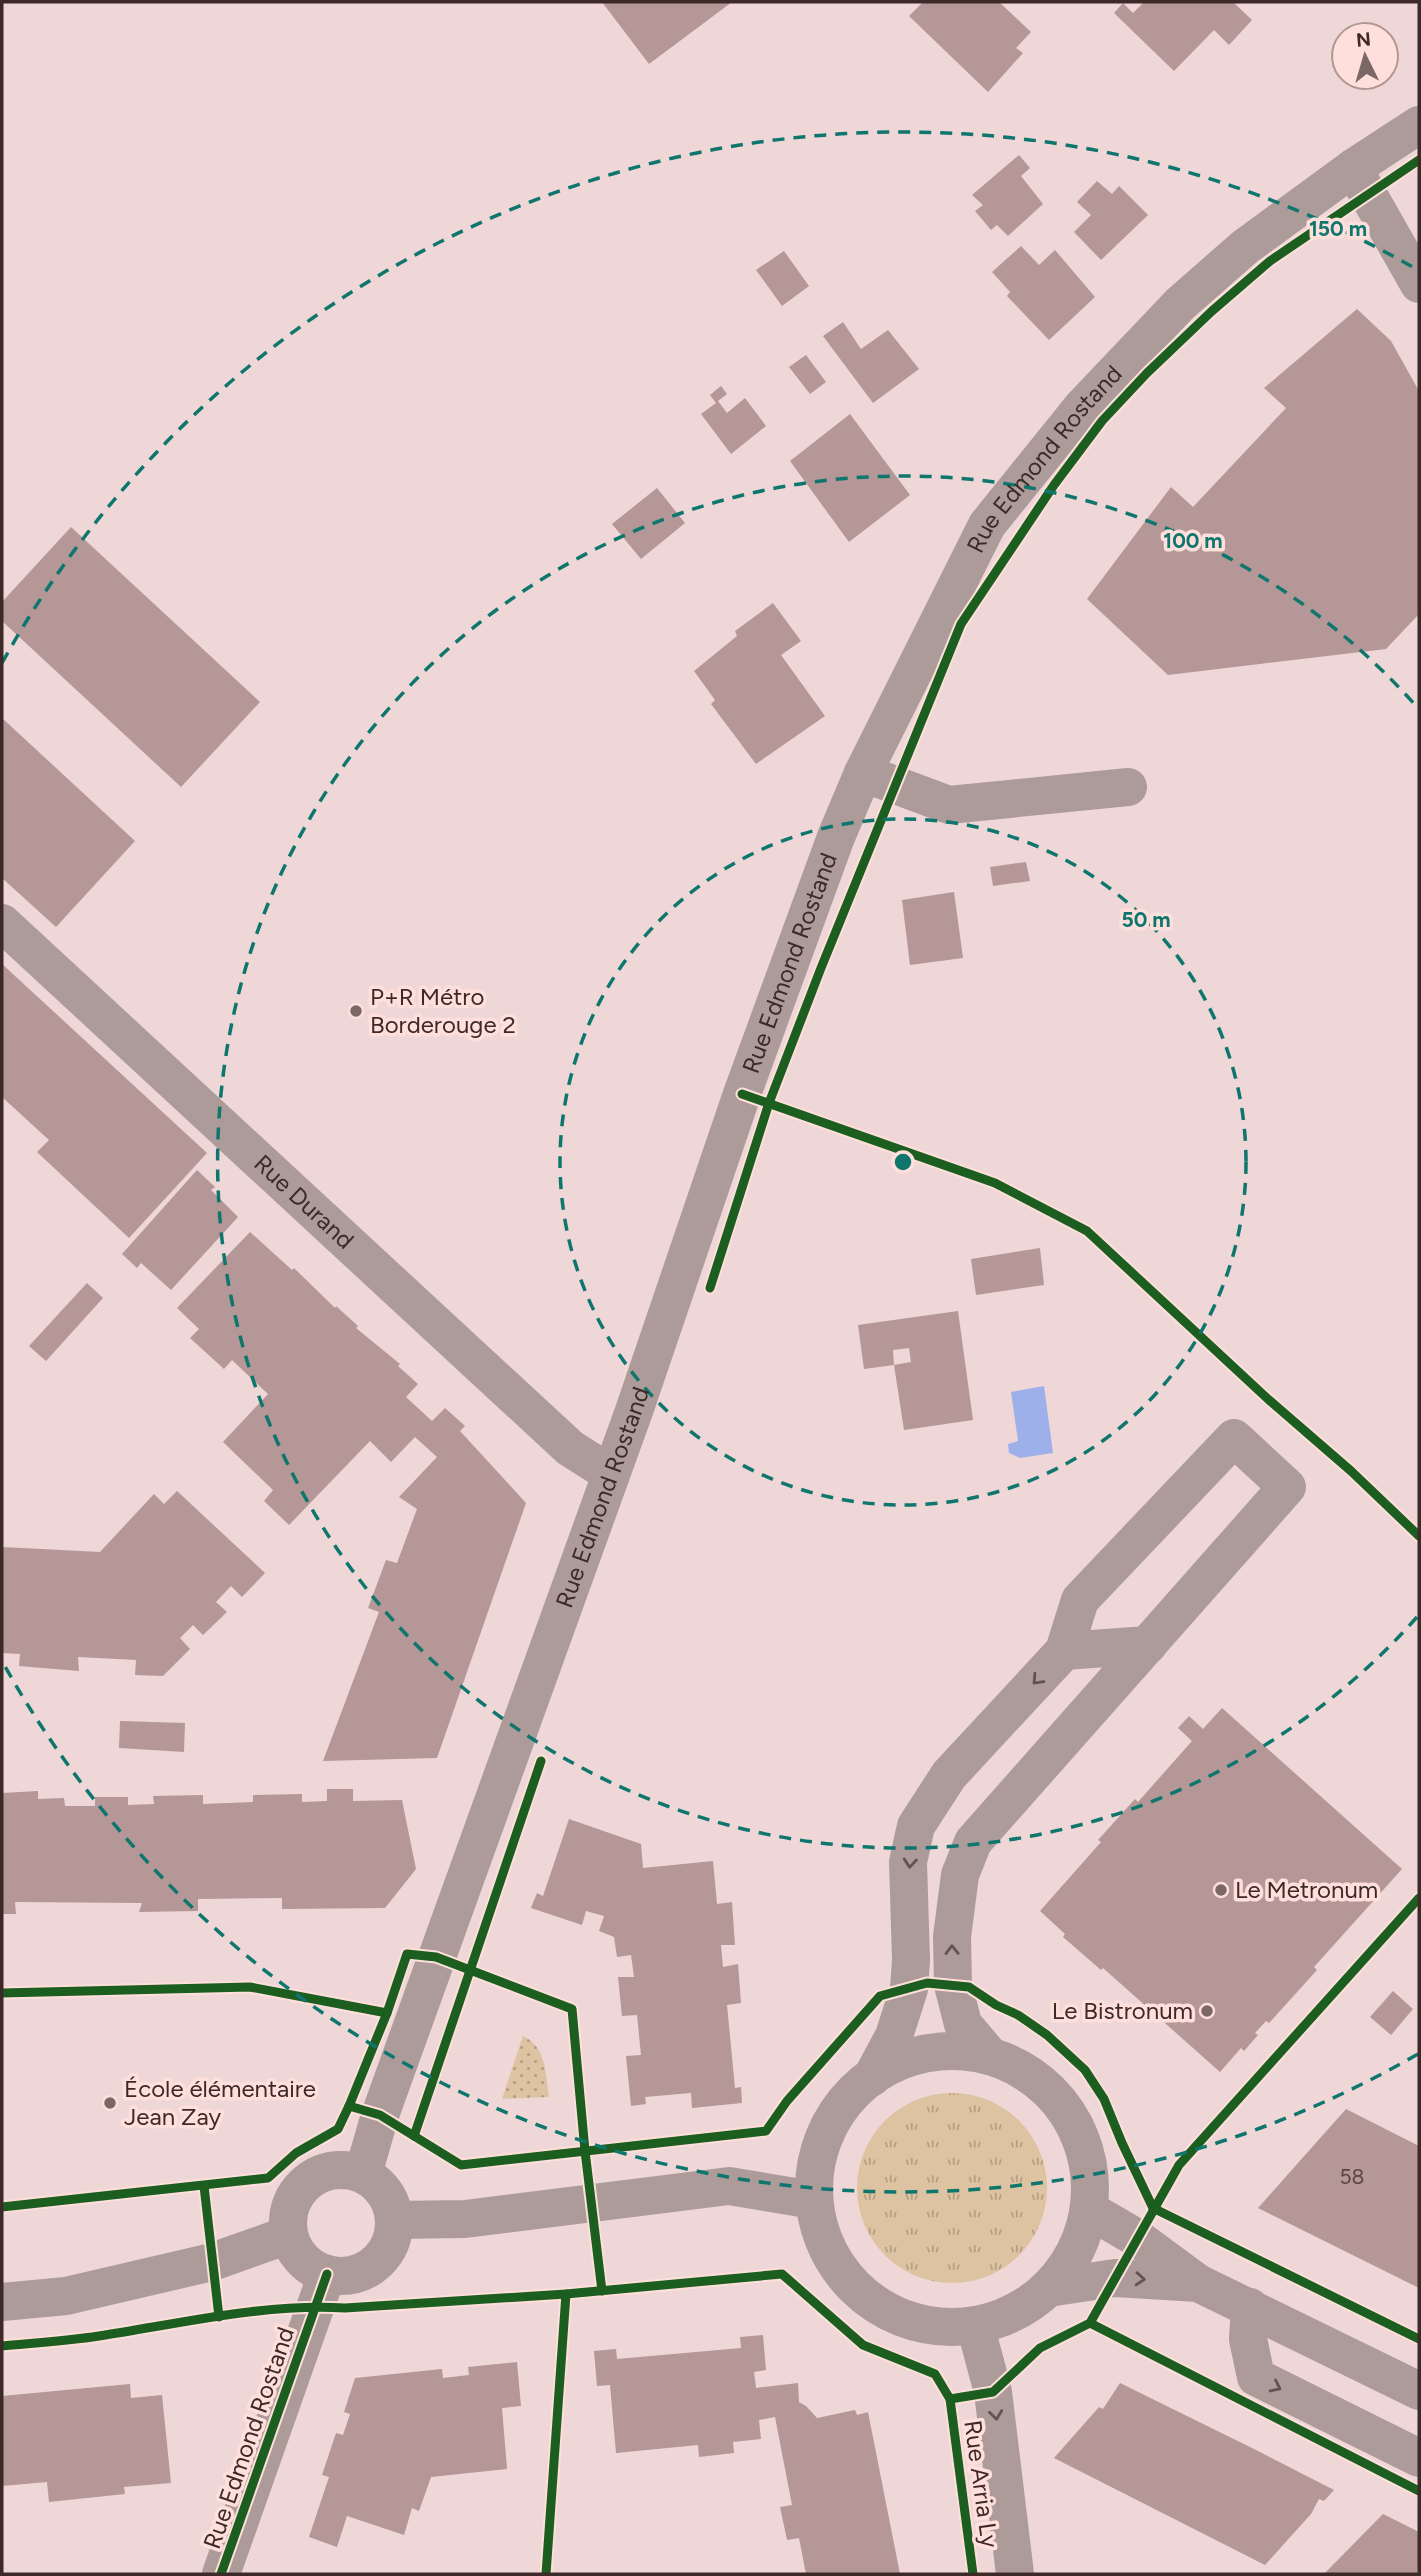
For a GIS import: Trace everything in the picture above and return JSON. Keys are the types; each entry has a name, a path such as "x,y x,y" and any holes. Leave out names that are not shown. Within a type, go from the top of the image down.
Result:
{"street":[{"name":"Rue Edmond Rostand","path":"363,2174 384,2103 611,1474 747,1081 836,837 863,773 987,525 1083,405 1180,304 1245,247 1353,168 1419,125"},
{"path":"1353,168 1419,284"},
{"path":"863,773 949,805 1129,787"},
{"name":"Rue Durand","path":"2,923 570,1448 611,1474"},
{"path":"872,2077 894,2036 909,1989 912,1960 908,1862 916,1826 949,1775 1064,1651 1080,1600 1234,1438 1287,1487 973,1842 960,1875 952,1937 953,1986 963,2024 990,2056"},
{"path":"1064,1651 1148,1645"},
{"path":"957,2051 990,2056 1036,2079 1065,2110 1084,2147 1090,2189 1089,2210 1081,2238 1067,2266 1048,2288 1015,2312 975,2325 950,2327 924,2324 900,2317 857,2290 840,2271 827,2249 818,2225 814,2200 814,2174 820,2148 830,2123 845,2101 872,2077 910,2057 936,2052 957,2051"},
{"path":"343,2170 363,2174 375,2182 385,2192 394,2220 393,2236 386,2252 375,2264 360,2273 344,2277 314,2269 302,2260 288,2235 288,2215 294,2197 307,2182 324,2172 343,2170"},
{"path":"394,2220 465,2219 729,2186 814,2200"},
{"path":"1089,2210 1136,2238 1198,2283 1419,2391"},
{"path":"2,2302 66,2296 199,2265 288,2235"},
{"name":"Rue Edmond Rostand","path":"221,2574 327,2274"},
{"path":"1048,2288 1115,2277 1198,2283"},
{"path":"1250,2307 1248,2339 1256,2377 1419,2458"},
{"name":"Rue Arria Ly","path":"975,2325 993,2392 1015,2574"}],"path":[{"path":"1153,2208 1179,2165 1419,1898"},
{"path":"191,2188 217,2185"},
{"path":"1148,2197 1153,2208"},
{"path":"206,2319 233,2315"}],"green space":[{"path":"523,2036 537,2047 541,2054 549,2097 502,2099"},
{"path":"952,2093 988,2100 1019,2121 1040,2152 1047,2188 1040,2224 1019,2255 988,2276 952,2283 916,2276 885,2255 864,2224 857,2188 864,2152 885,2121 916,2100"}],"water":[{"path":"1044,1386 1053,1453 1020,1458 1009,1453 1008,1444 1018,1441 1011,1392"}],"building":[{"path":"602,2 732,2 649,64"},
{"path":"923,2 999,2 1031,32 1016,48 1023,53 988,92 909,16"},
{"path":"1144,2 1233,2 1252,20 1229,45 1214,30 1174,71 1114,13 1123,3 1133,13"},
{"path":"1019,155 1030,168 1021,176 1043,204 1008,236 997,225 991,230 975,211 983,205 972,195"},
{"path":"1097,181 1112,194 1119,186 1148,215 1101,260 1074,232 1091,215 1077,202"},
{"path":"1021,246 1039,265 1055,250 1095,297 1049,340 1007,296 1010,292 992,272"},
{"path":"784,251 809,286 782,306 756,270"},
{"path":"1357,309 1391,341 1419,391 1419,614 1386,649 1168,675 1087,599 1171,487 1193,507 1286,408 1264,388"},
{"path":"843,322 861,349 888,330 919,369 873,403 823,336"},
{"path":"806,355 826,382 810,394 789,367"},
{"path":"721,386 727,394 718,401 727,413 745,398 766,426 731,454 701,414 716,403 710,395"},
{"path":"850,414 910,495 849,542 790,461"},
{"path":"657,488 685,523 641,559 612,524"},
{"path":"71,527 260,702 181,787 2,621 2,602"},
{"path":"773,603 801,641 781,655 825,716 756,764 711,704 715,700 694,671 737,636 735,631"},
{"path":"2,718 135,841 56,927 2,878"},
{"path":"1026,862 1030,881 993,886 990,867"},
{"path":"954,892 963,958 910,965 902,900"},
{"path":"2,964 207,1153 129,1238 37,1152 49,1140 2,1097"},
{"path":"197,1170 215,1187 211,1190 238,1217 171,1290 141,1263 137,1268 122,1254"},
{"path":"250,1232 400,1364 398,1366 418,1384 406,1397 432,1421 445,1408 465,1426 460,1431 526,1503 437,1758 323,1761 379,1612 368,1608 386,1560 397,1563 417,1509 399,1497 437,1457 415,1437 391,1462 370,1441 289,1525 264,1501 273,1490 223,1442 268,1394 232,1360 224,1369 190,1338 199,1329 177,1308"},
{"path":"1040,1248 1044,1285 976,1295 971,1259"},
{"path":"87,1283 103,1298 46,1361 29,1346"},
{"path":"958,1311 973,1420 904,1430 894,1365 864,1369 858,1325","holes":["909,1348 911,1362 894,1365 893,1350"]},
{"path":"177,1491 265,1573 242,1597 231,1586 216,1602 227,1612 203,1635 193,1625 180,1638 190,1649 163,1676 135,1675 136,1660 78,1657 79,1671 19,1666 20,1654 2,1653 2,1547 100,1552 154,1494 164,1504"},
{"name":"Le Metronum","path":"1222,1708 1402,1869 1314,1967 1317,1970 1269,2023 1266,2021 1255,2033 1258,2035 1244,2051 1241,2048 1220,2072 1103,1968 1101,1970 1063,1937 1065,1934 1040,1911 1101,1842 1098,1840 1135,1799 1138,1802 1192,1741 1178,1728 1189,1716 1203,1729"},
{"path":"120,1721 185,1723 184,1752 119,1748"},
{"path":"327,1789 353,1789 353,1801 402,1800 416,1869 385,1908 282,1909 282,1898 198,1899 198,1911 139,1912 142,1903 15,1902 16,1914 2,1914 2,1793 38,1791 38,1799 64,1798 65,1806 95,1806 95,1797 128,1797 128,1805 154,1804 153,1796 203,1795 203,1804 253,1802 253,1795 302,1794 302,1802 327,1801"},
{"path":"569,1819 641,1844 643,1868 713,1861 717,1904 732,1902 735,1945 721,1945 723,1967 738,1964 741,2003 727,2005 735,2088 741,2087 742,2103 692,2108 691,2093 645,2097 646,2104 631,2106 626,2056 641,2055 637,2015 622,2016 618,1977 634,1977 631,1955 617,1957 614,1937 599,1931 604,1916 586,1911 582,1925 531,1908 537,1893 543,1896"},
{"path":"1393,1991 1413,2009 1391,2035 1370,2017"},
{"path":"1346,2109 1419,2146 1419,2288 1258,2208"},
{"path":"763,2335 766,2370 754,2372 756,2388 798,2383 799,2402 817,2418 855,2410 857,2415 868,2412 900,2574 806,2574 799,2538 787,2540 780,2507 792,2505 775,2417 759,2420 761,2439 733,2442 734,2453 699,2457 698,2445 616,2453 610,2385 597,2386 594,2351 616,2349 617,2359 741,2348 740,2337"},
{"path":"517,2362 521,2406 502,2408 507,2469 431,2477 419,2511 412,2508 404,2535 347,2516 337,2547 309,2537 329,2477 322,2475 336,2433 343,2435 350,2414 344,2412 355,2378 442,2369 443,2378 469,2375 468,2367"},
{"path":"1120,2383 1334,2490 1324,2501 1319,2499 1311,2514 1265,2565 1054,2458 1099,2407 1103,2409"},
{"path":"130,2384 131,2398 162,2395 171,2483 124,2487 125,2494 49,2502 47,2482 2,2486 2,2396"},
{"path":"1383,2514 1419,2532 1419,2574 1324,2574"}],"cycle path":[{"path":"710,1288 769,1103 961,624 1054,485 1102,421 1147,373 1270,261 1419,160"},
{"path":"742,1094 995,1183 1087,1231 1419,1536"},
{"path":"414,2136 541,1761"},
{"path":"2,2346 87,2338 253,2311 566,2294 782,2274 863,2345 935,2374 950,2399 993,2392 1040,2348 1090,2323 1179,2165 1419,1898"},
{"path":"349,2106 387,2013 407,1954 436,1957 572,2009 602,2291"},
{"path":"2,2207 268,2178 296,2153 338,2129 349,2106 380,2115 461,2165 766,2131 787,2101 880,1996 927,1983 969,1987 1047,2035 1085,2070 1104,2099 1153,2208"},
{"path":"2,1993 250,1987 387,2013"},
{"path":"204,2186 219,2317"},
{"path":"1153,2208 1419,2339"},
{"path":"221,2574 327,2274"},
{"path":"546,2574 566,2294"},
{"path":"1090,2323 1419,2491"},
{"path":"950,2399 973,2574"}],"place":[{"name":"P+R Métro Borderouge 2","path":"356,1011"},
{"name":"Le Metronum","path":"1221,1890"},
{"name":"Le Bistronum","path":"1207,2011"},
{"name":"École élémentaire Jean Zay","path":"110,2103"}]}
